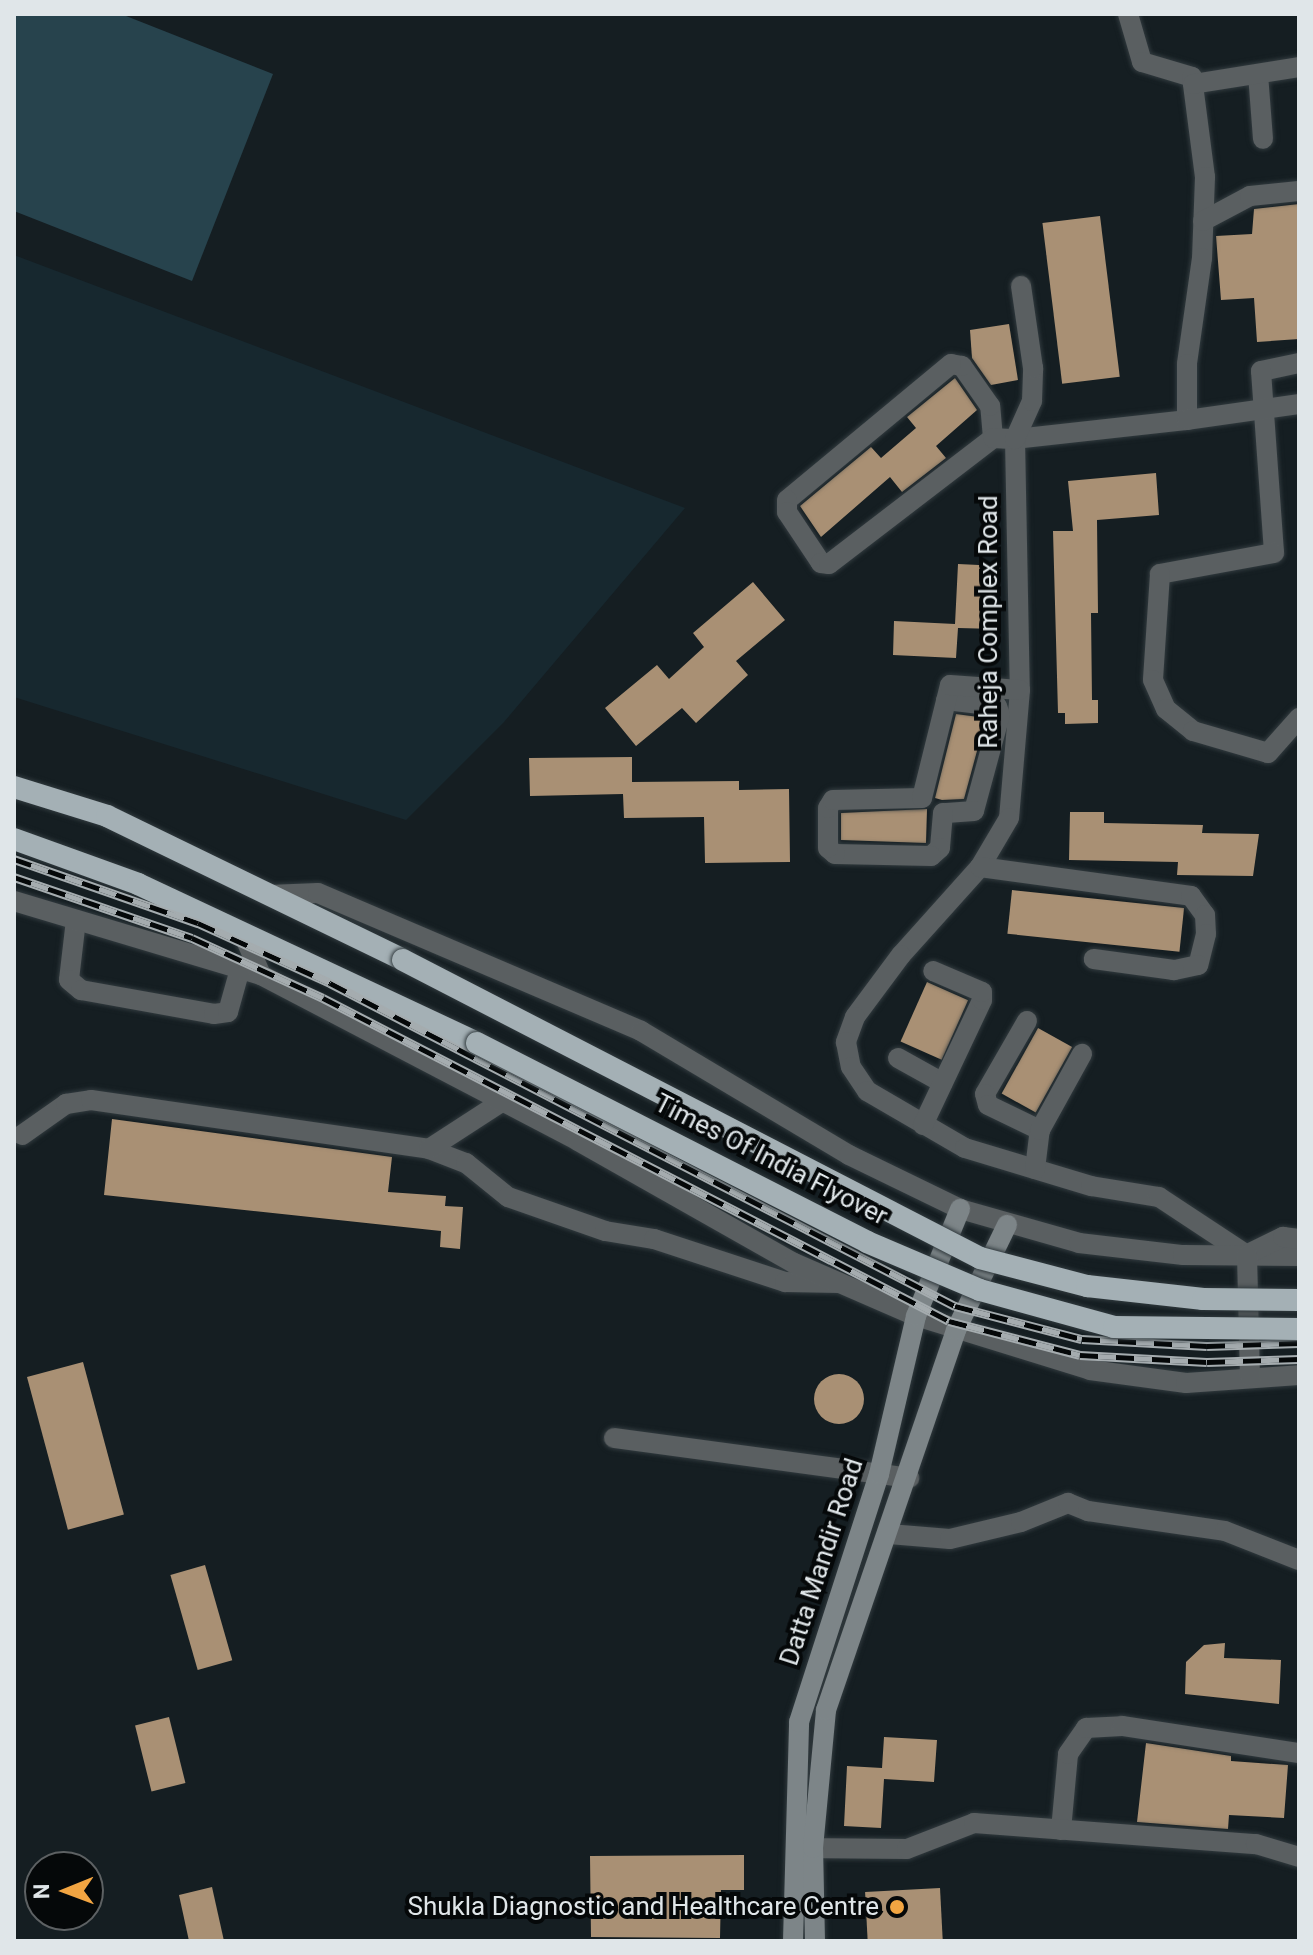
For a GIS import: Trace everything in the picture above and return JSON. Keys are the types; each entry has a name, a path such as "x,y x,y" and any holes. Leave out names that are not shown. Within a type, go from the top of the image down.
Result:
{"highway":[{"name":"Times Of India Flyover","path":"14,787 107,816 403,960 980,1258 1087,1286 1203,1299 1299,1300"},
{"name":"Times Of India Flyover","path":"14,839 138,884 245,938 675,1141 867,1242 980,1290 1114,1327 1299,1329"}],"main road":[{"name":"Datta Mandir Road","path":"815,1941 804,1848 799,1722 879,1474 916,1316 960,1209"},
{"name":"Datta Mandir Road","path":"793,1941 826,1710 909,1478 956,1330 1007,1225"}],"street":[{"path":"1128,14 1142,62 1192,77 1205,177 1187,364 1187,420"},
{"path":"1193,84 1299,67"},
{"path":"1258,74 1263,139"},
{"path":"1203,221 1250,196 1299,191"},
{"path":"1015,439 1032,401 1033,368 1021,286"},
{"path":"1299,363 1261,371 1274,553 1160,574 1153,680 1166,709 1193,731 1268,753 1299,718"},
{"path":"993,438 990,406 962,366 951,364 787,500 787,512 821,563 829,564 993,438 1015,439 1187,420 1299,404"},
{"name":"Raheja Complex Road","path":"1015,439 1020,690 1009,818 980,867 901,955 855,1017 846,1042 851,1067 867,1091 965,1148 1091,1186 1159,1197 1247,1255"},
{"path":"922,798 950,685 1020,690"},
{"path":"943,813 940,848 931,856 835,854 828,848 828,808 833,800 922,798 943,813 974,811 1000,715 997,706 946,700"},
{"path":"980,867 1191,896 1205,915 1206,934 1198,965 1174,970 1094,959"},
{"path":"265,895 318,893 641,1031 849,1155 960,1209 1007,1225 1079,1243 1183,1255 1299,1256"},
{"path":"14,901 261,975 503,1101 794,1263 916,1316 1090,1370 1186,1383 1299,1375"},
{"path":"76,920 69,980 81,990 214,1014 228,1012 240,969"},
{"path":"245,938 261,975"},
{"path":"923,1125 982,992 933,971"},
{"path":"1027,1021 985,1094 988,1105 1040,1130"},
{"path":"1035,1169 1040,1130 1082,1054"},
{"path":"898,1058 943,1083"},
{"path":"22,1135 66,1104 91,1100 429,1149 466,1163 508,1197 605,1231 654,1239 785,1282 839,1283"},
{"path":"429,1149 503,1101"},
{"path":"1247,1255 1283,1237 1299,1239"},
{"path":"1247,1255 1250,1377"},
{"path":"614,1438 909,1478"},
{"path":"889,1534 950,1539 1021,1522 1068,1503 1088,1511 1225,1531 1299,1560"},
{"path":"1061,1830 1068,1754 1086,1728 1122,1726 1299,1753"},
{"path":"804,1848 907,1849 974,1823 1256,1844 1299,1857"}],"shaded area":[{"path":"14,14 121,14 273,74 192,281 14,211"},
{"path":"14,255 685,508 504,722 406,820 14,697"}],"building":[{"path":"1299,204 1299,339 1257,342 1254,298 1221,300 1216,236 1252,234 1254,209"},
{"path":"1100,216 1120,377 1062,384 1042,223"},
{"path":"1009,324 1018,380 991,385 972,358 970,330"},
{"path":"955,378 977,410 936,446 946,458 902,492 890,477 821,537 800,506 871,447 881,458 916,428 907,417"},
{"path":"1156,473 1159,515 1097,520 1098,613 1091,613 1092,700 1098,700 1098,723 1065,724 1065,713 1058,713 1053,531 1073,531 1068,481"},
{"path":"958,564 1000,566 997,629 958,628 956,658 893,655 894,621 955,624"},
{"path":"753,582 785,620 736,661 748,675 696,723 682,708 636,746 605,708 657,665 669,679 704,647 693,633"},
{"path":"956,714 986,718 964,799 942,800 935,798"},
{"path":"632,757 632,782 739,781 739,790 789,789 790,862 705,863 704,817 624,818 623,794 530,796 529,758"},
{"path":"927,809 926,843 841,840 841,813"},
{"path":"1070,812 1104,812 1104,823 1203,825 1202,833 1259,834 1253,876 1177,875 1178,862 1069,860"},
{"path":"1012,890 1184,908 1179,952 1007,934"},
{"path":"927,982 968,1000 942,1060 901,1041"},
{"path":"1038,1028 1072,1047 1036,1113 1002,1094"},
{"path":"112,1119 392,1157 388,1192 446,1196 445,1206 463,1207 460,1249 440,1247 441,1231 104,1195"},
{"path":"83,1362 124,1515 68,1530 27,1377"},
{"path":"839,1374 857,1381 864,1399 857,1417 839,1424 821,1417 814,1399 821,1381"},
{"path":"205,1565 232,1660 198,1670 170,1575"},
{"path":"1225,1643 1224,1658 1281,1660 1279,1704 1185,1694 1186,1662 1204,1645"},
{"path":"169,1717 185,1783 151,1791 135,1725"},
{"path":"884,1737 937,1740 934,1782 884,1779 881,1828 844,1826 847,1766 882,1768"},
{"path":"1146,1743 1231,1756 1231,1761 1288,1765 1284,1818 1229,1815 1228,1829 1137,1822"},
{"path":"744,1855 744,1890 721,1890 720,1938 591,1937 590,1856"},
{"path":"212,1887 224,1941 189,1941 179,1895"},
{"path":"940,1888 943,1941 868,1941 865,1892"}],"railway":[{"path":"14,859 198,923 330,983 955,1306 1082,1339 1207,1346 1299,1343"},
{"path":"14,877 192,938 323,998 949,1321 1080,1355 1207,1362 1299,1359"}],"place":[{"name":"Shukla Diagnostic and Healthcare Centre","path":"897,1907"}]}
